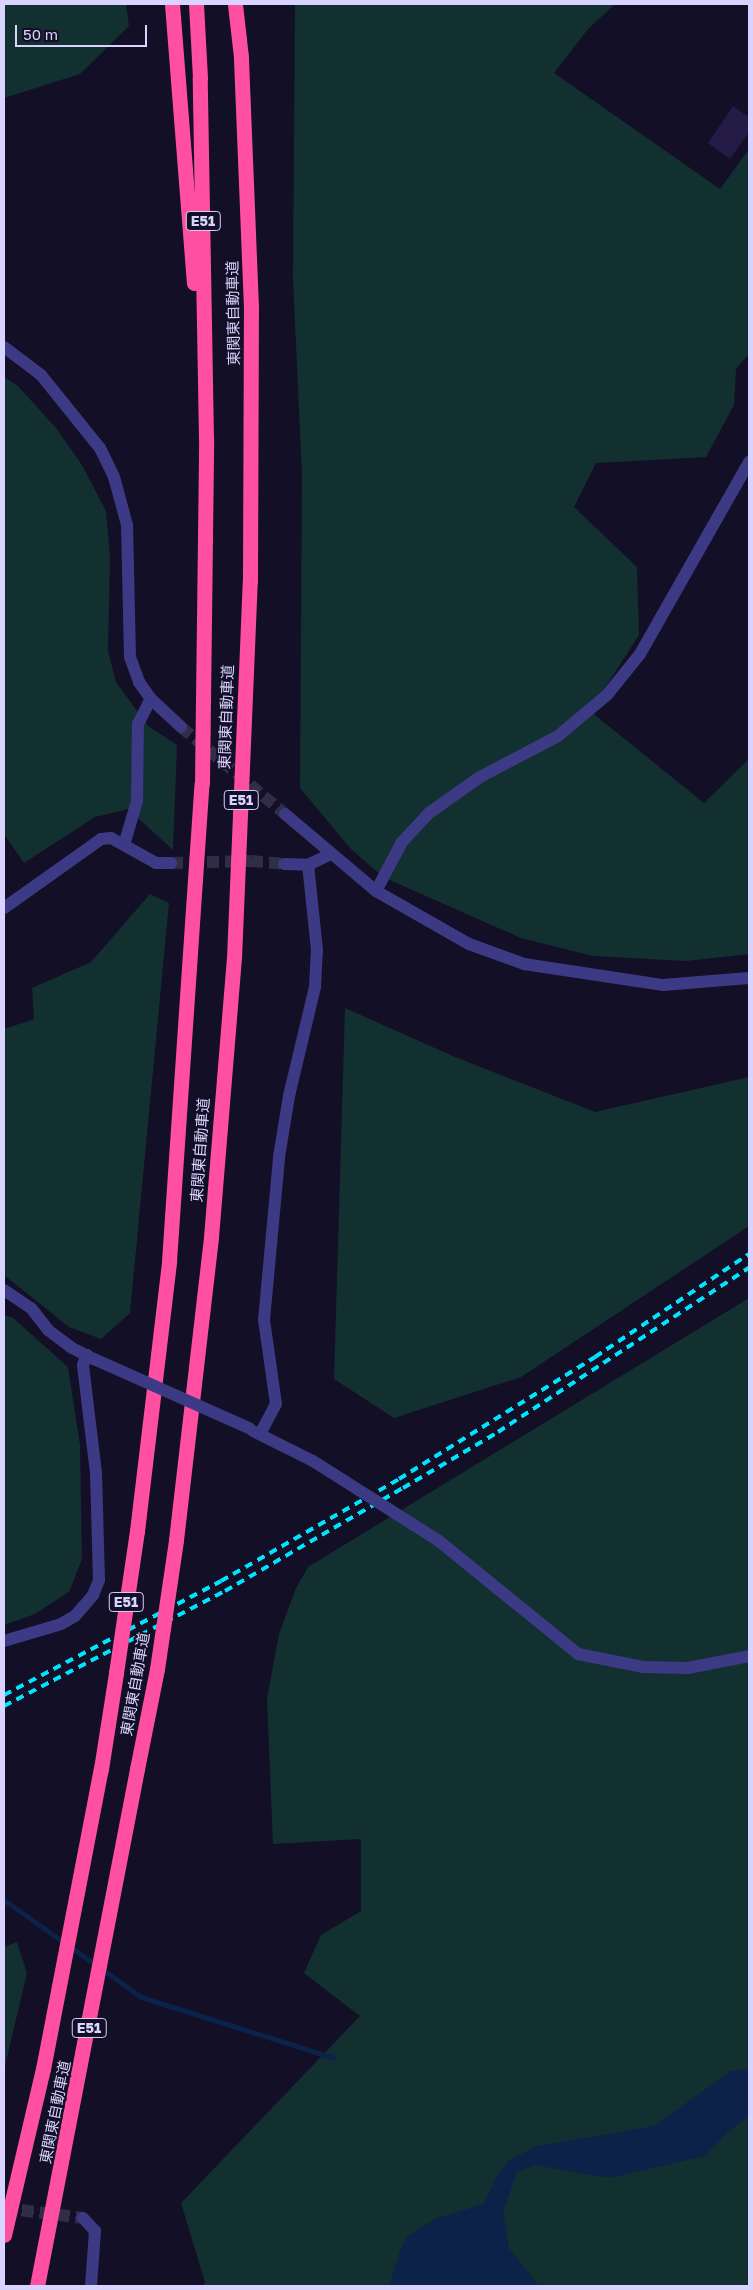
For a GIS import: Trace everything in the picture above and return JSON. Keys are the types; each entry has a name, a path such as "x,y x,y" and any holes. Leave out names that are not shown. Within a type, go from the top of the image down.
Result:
{"highway":[{"path":"172,4 206,439"},
{"name":"東関東自動車道","path":"4,2235 43,2069 101,1769 137,1531 169,1261 199,837 207,576 200,78 196,4"},
{"name":"東関東自動車道","path":"37,2286 157,1669 176,1540 211,1237 234,958 251,510 251,308 241,57 235,4"},
{"path":"240,4 241,57"}],"street":[{"path":"4,347 41,375 73,411 100,448 114,477 127,525 130,657 140,682 151,699 181,727"},
{"path":"376,891 402,842 429,814 480,777 558,736 607,695 640,654 749,462"},
{"path":"124,845 137,801 138,724 151,699"},
{"path":"285,814 376,891 469,944 524,964 600,978 663,985 749,978"},
{"path":"4,908 101,839 111,838 156,863 171,863"},
{"path":"284,864 308,865 331,854"},
{"path":"254,1431 276,1404 264,1320 278,1166 289,1096 315,987 317,950 308,865"},
{"path":"4,1290 31,1308 48,1330 90,1357 254,1431 313,1461 439,1541 578,1654 652,1668 688,1668 749,1656"},
{"path":"4,1641 61,1624 75,1616 93,1595 98,1580 96,1472 84,1365 90,1357"},
{"path":"84,2218 95,2231 91,2286"}],"green space":[{"path":"4,4 126,4 129,26 80,74 4,98"},
{"path":"295,4 615,4 588,29 554,73 720,189 749,149 749,354 736,369 734,405 706,457 596,463 574,507 637,567 639,635 590,711 704,803 749,759 749,954 686,961 593,956 521,938 383,877 351,849 300,788 302,475 293,279"},
{"path":"4,377 18,386 56,428 82,465 106,511 110,557 108,651 116,682 148,726 177,745 173,850 128,809 95,817 24,863 4,834"},
{"path":"150,894 169,903 130,1313 101,1339 69,1327 4,1275 4,1029 34,1019 32,988 91,962"},
{"path":"345,1008 455,1057 595,1112 749,1077 749,1226 521,1377 394,1418 334,1379"},
{"path":"749,1298 749,2286 203,2286 205,2282 181,2203 360,2016 304,1973 321,1935 361,1911 361,1839 273,1844 267,1698 279,1634 296,1588 308,1567"},
{"path":"4,1315 13,1318 68,1367 80,1445 82,1559 69,1592 35,1614 4,1625"},
{"path":"17,1942 27,1973 4,2070 4,1947"}],"water":[{"path":"749,2069 749,2116 728,2132 705,2156 609,2178 535,2165 517,2172 503,2211 509,2248 539,2286 389,2286 401,2248 408,2236 437,2218 484,2204 496,2177 509,2160 537,2146 654,2126 731,2071"}],"building":[{"path":"733,106 749,117 749,132 730,159 708,143"}],"waterway":[{"path":"4,1900 141,1997 334,2058"}],"tunnel":[{"path":"181,727 285,814"},
{"path":"171,863 251,861 284,864"},
{"path":"4,2208 83,2218"}],"railway":[{"path":"4,1695 221,1581 399,1479 595,1357 749,1254"},
{"path":"4,1706 225,1591 403,1488 498,1432 749,1268"}]}
